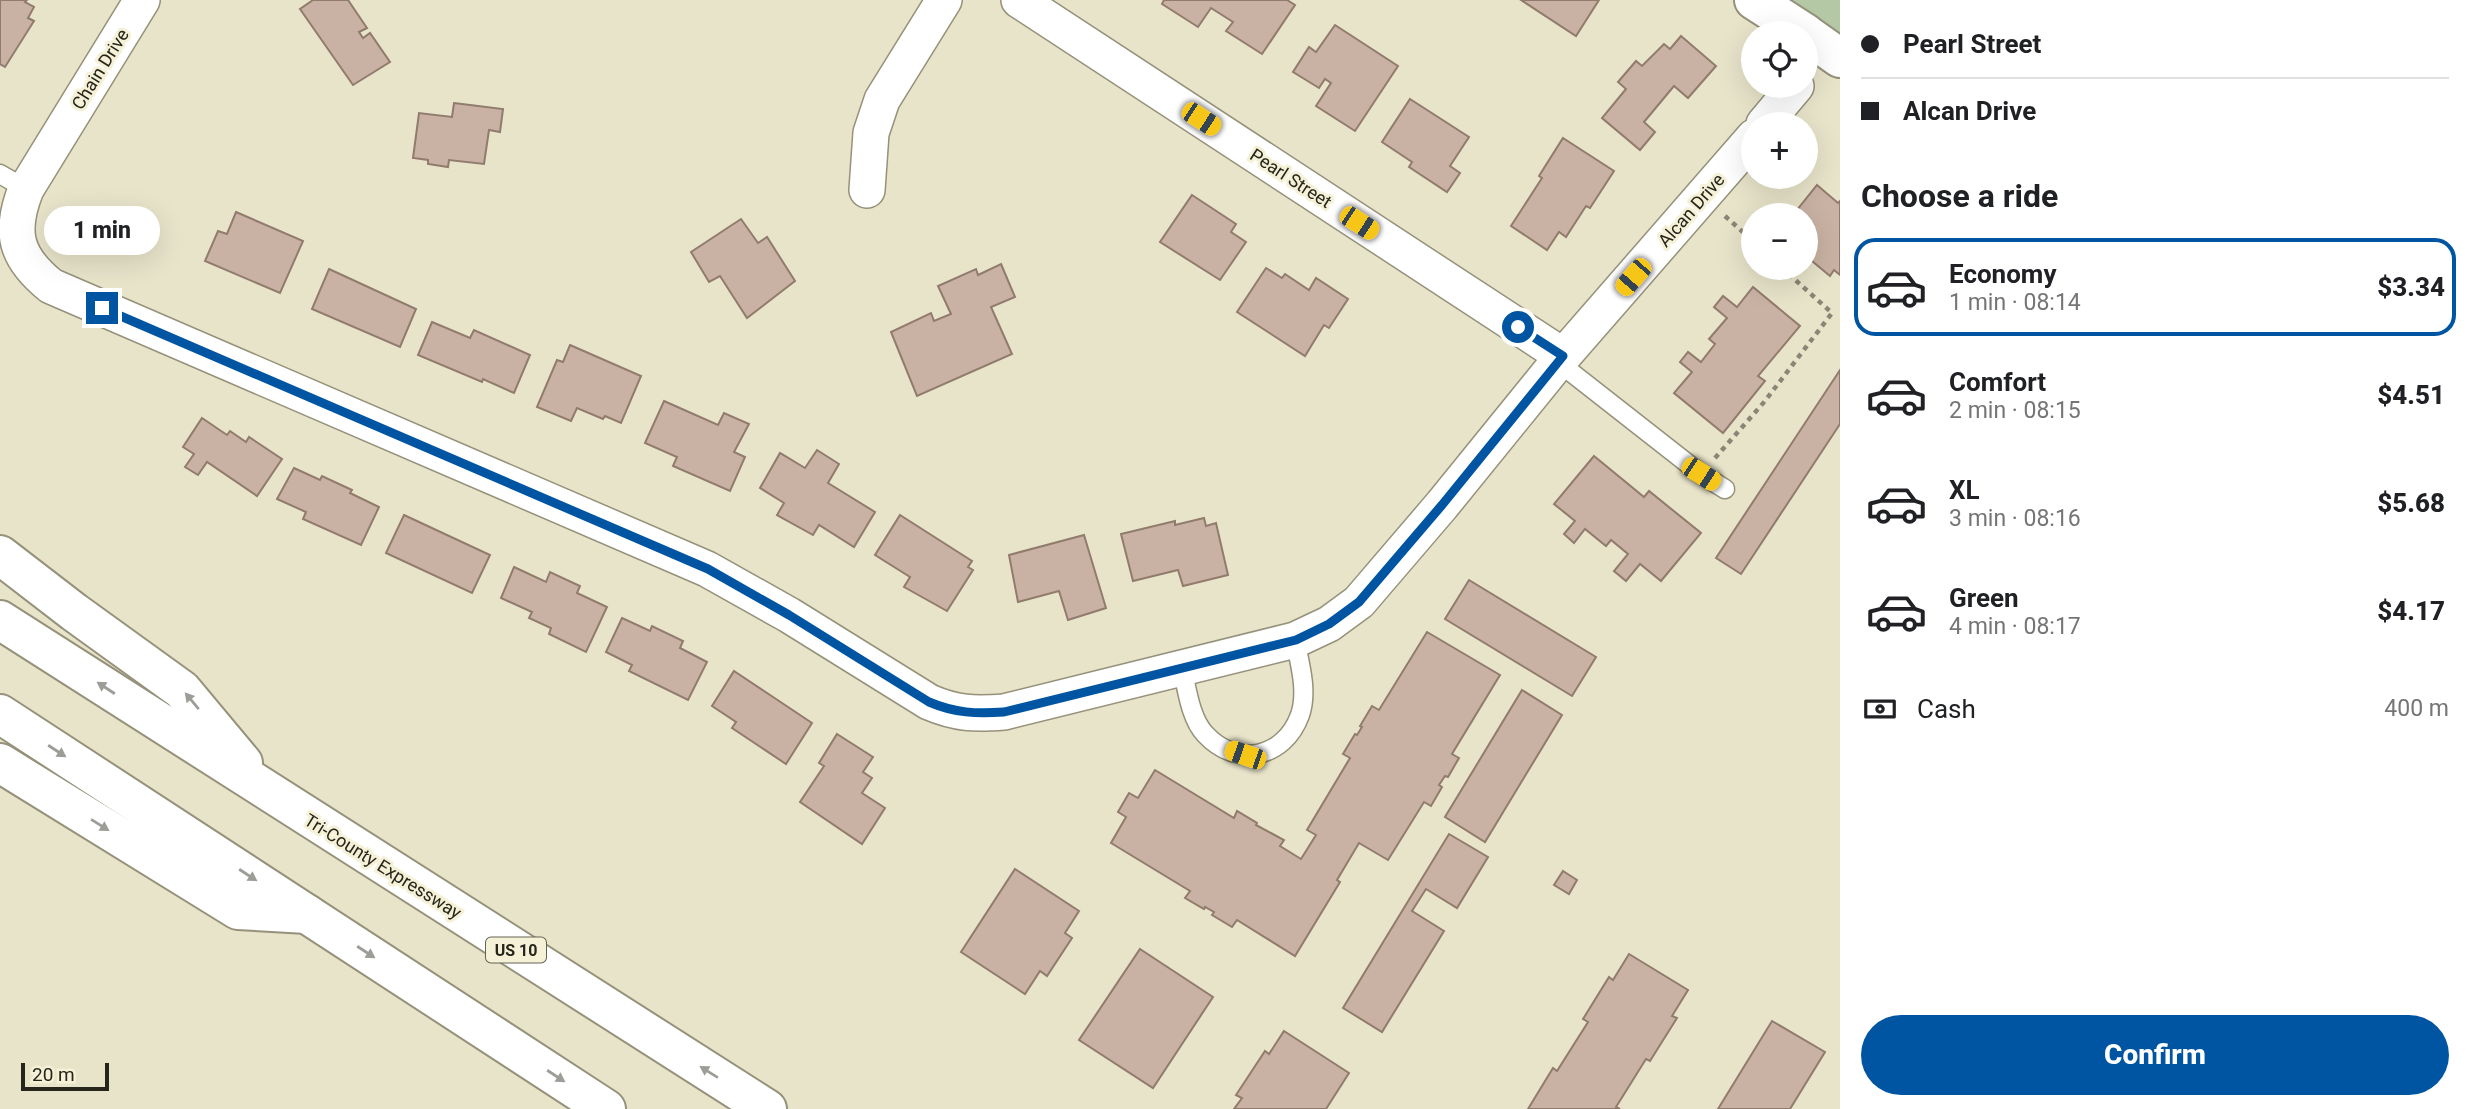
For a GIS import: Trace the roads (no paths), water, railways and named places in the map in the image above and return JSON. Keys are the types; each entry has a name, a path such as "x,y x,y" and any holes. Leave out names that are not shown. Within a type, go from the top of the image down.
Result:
{"main road":[{"path":"1754,0 1780,21"},
{"path":"0,555 182,690 266,792"},
{"name":"Tri-County Expressway","path":"0,620 766,1109"},
{"path":"0,713 606,1109"},
{"path":"0,763 238,910 309,914"}],"street":[{"name":"Chain Drive","path":"57,137 142,0"},
{"path":"867,190 871,133 882,100 944,0"},
{"name":"Pearl Street","path":"1019,0 1561,359"},
{"path":"1774,112 1786,98"},
{"name":"Alcan Drive","path":"57,137 13,181 17,212 16,234 22,255 34,273 51,286 708,569 789,615 929,702 949,710 971,714 1004,712 1296,640 1329,624 1359,602 1561,359 1741,152"}],"lane":[{"path":"1561,359 1701,474 1725,489"},
{"path":"1182,668 1193,709 1203,733 1220,747 1245,755 1269,752 1287,740 1300,714 1303,680 1296,640"}]}
